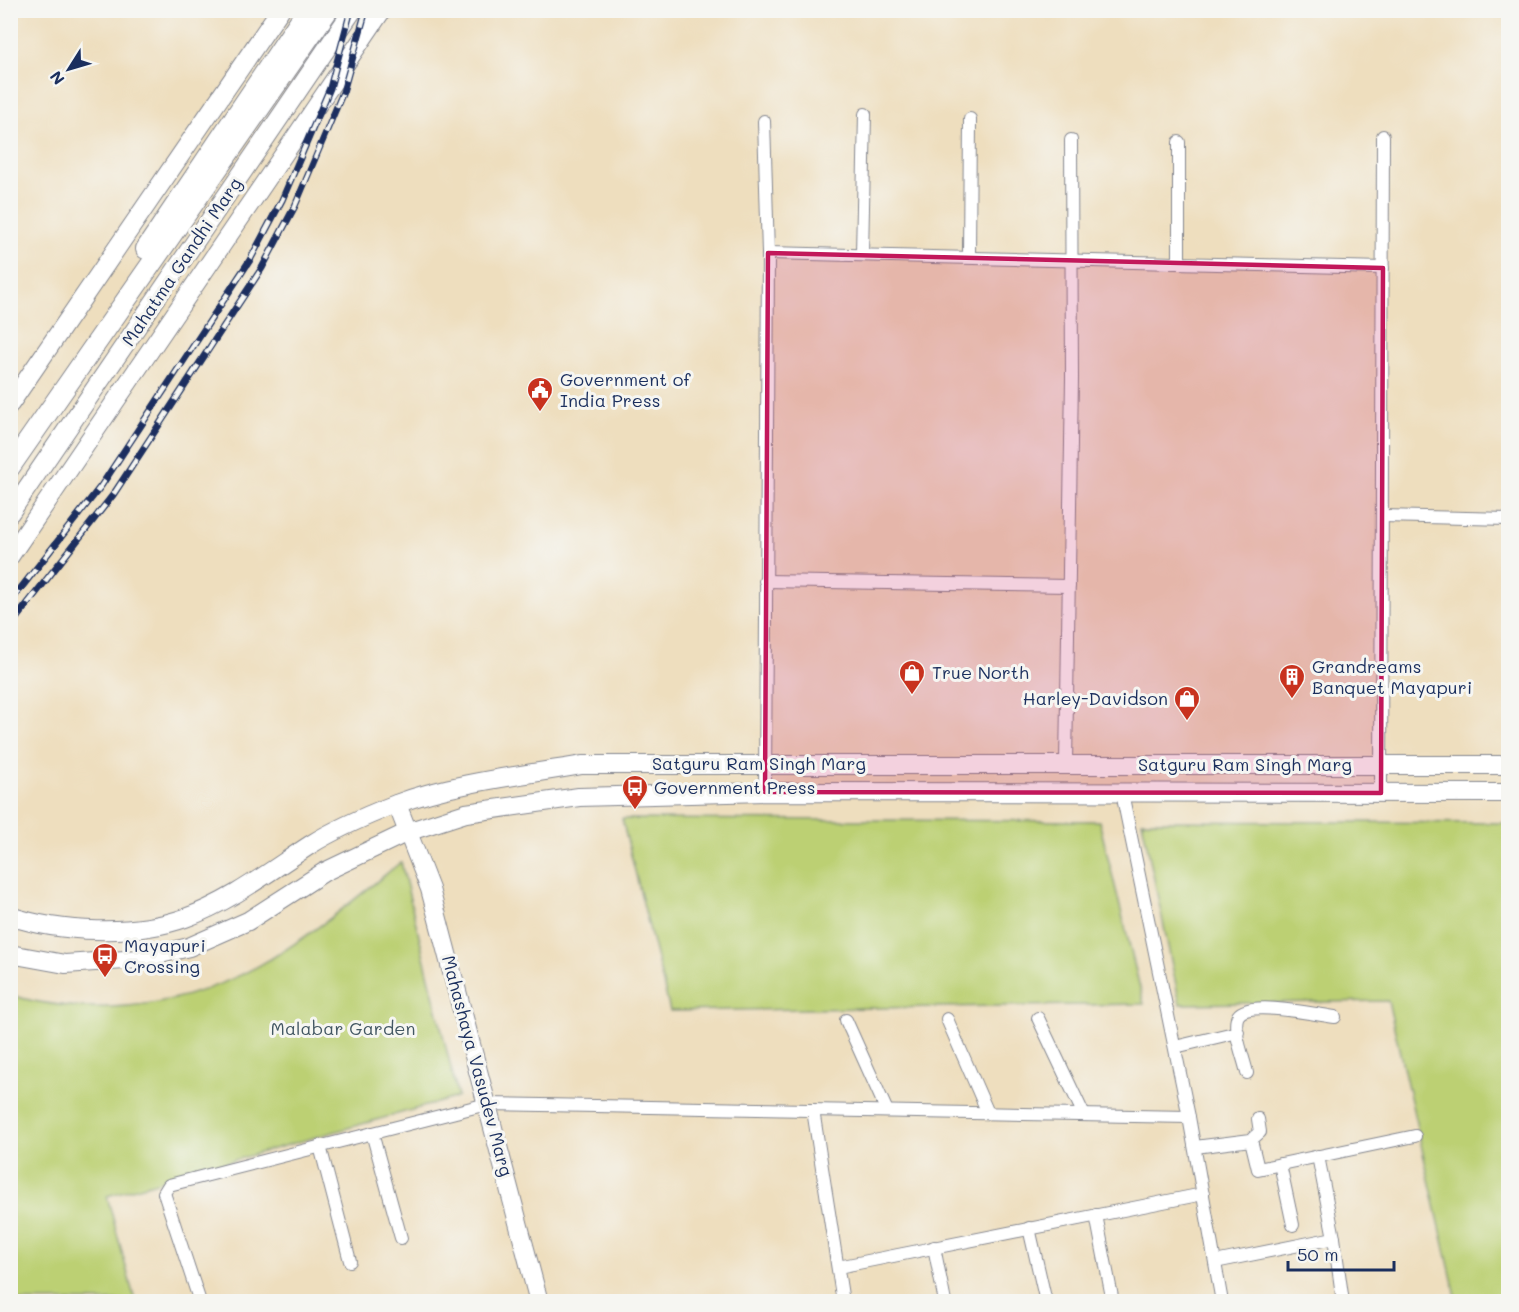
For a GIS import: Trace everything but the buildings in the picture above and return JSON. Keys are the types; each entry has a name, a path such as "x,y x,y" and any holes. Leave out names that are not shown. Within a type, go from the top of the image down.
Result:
{"main road":[{"path":"10,404 280,10"},
{"name":"Mahatma Gandhi Marg","path":"10,446 307,10"},
{"name":"Mahatma Gandhi Marg","path":"10,467 328,10"},
{"name":"Mahatma Gandhi Marg","path":"10,513 353,10"},
{"path":"10,556 382,10"},
{"name":"Satguru Ram Singh Marg","path":"10,916 33,924 75,930 143,927 184,918 239,890 312,844 397,804 460,787 582,765 764,763 1509,765"},
{"name":"Satguru Ram Singh Marg","path":"12,955 65,964 140,959 189,947 248,921 324,872 410,831 466,813 579,797 765,792 1509,793"},
{"name":"Mahashaya Vasudev Marg","path":"397,804 410,831 430,889 539,1302"}],"street":[{"path":"862,254 865,114"},
{"path":"969,256 970,119"},
{"path":"764,121 768,253 765,792"},
{"path":"1381,793 1383,136"},
{"path":"1066,764 1071,140"},
{"path":"1179,142 1179,262"},
{"path":"768,253 969,256 1383,268"},
{"path":"1383,516 1509,519"},
{"path":"765,582 1069,586"},
{"path":"1122,793 1190,1117 1222,1302"},
{"path":"1247,1073 1238,1032 1238,1015 1249,1008 1335,1017"},
{"path":"1038,1018 1084,1115"},
{"path":"947,1019 988,1113"},
{"path":"846,1020 887,1112"},
{"path":"1175,1047 1238,1032"},
{"path":"200,1302 165,1188 487,1104 1190,1117"},
{"path":"813,1110 843,1302"},
{"path":"1195,1147 1251,1140 1260,1132 1258,1119"},
{"path":"372,1133 400,1238"},
{"path":"1251,1140 1258,1169 1415,1136"},
{"path":"320,1146 350,1262"},
{"path":"1318,1156 1334,1238 1343,1302"},
{"path":"1280,1164 1293,1225"},
{"path":"838,1267 1203,1194"},
{"path":"1096,1215 1113,1302"},
{"path":"1029,1228 1047,1302"},
{"path":"1215,1262 1334,1238"},
{"path":"934,1247 945,1302"}],"highlighted area":[{"path":"768,253 1383,268 1381,793 765,792"}],"green space":[{"path":"622,819 1099,821 1144,1004 670,1011"},
{"path":"1142,821 1508,823 1508,1301 1457,1301 1388,1001 1180,1004"},
{"name":"Malabar Garden","path":"401,862 458,1097 107,1196 135,1301 11,1301 11,995 47,1003 110,1007 154,1003 195,993 232,979 268,961 334,915"}],"railway":[{"path":"10,602 101,486 250,260 282,200 330,88 351,10"},
{"path":"10,626 113,495 262,268 295,206 343,92 366,10"}],"place":[{"name":"Government of India Press","path":"540,413"},
{"name":"True North","path":"912,696"},
{"name":"Grandreams Banquet Mayapuri","path":"1292,700"},
{"name":"Harley-Davidson","path":"1187,722"},
{"name":"Government Press","path":"635,811"},
{"name":"Mayapuri Crossing","path":"105,979"}]}
